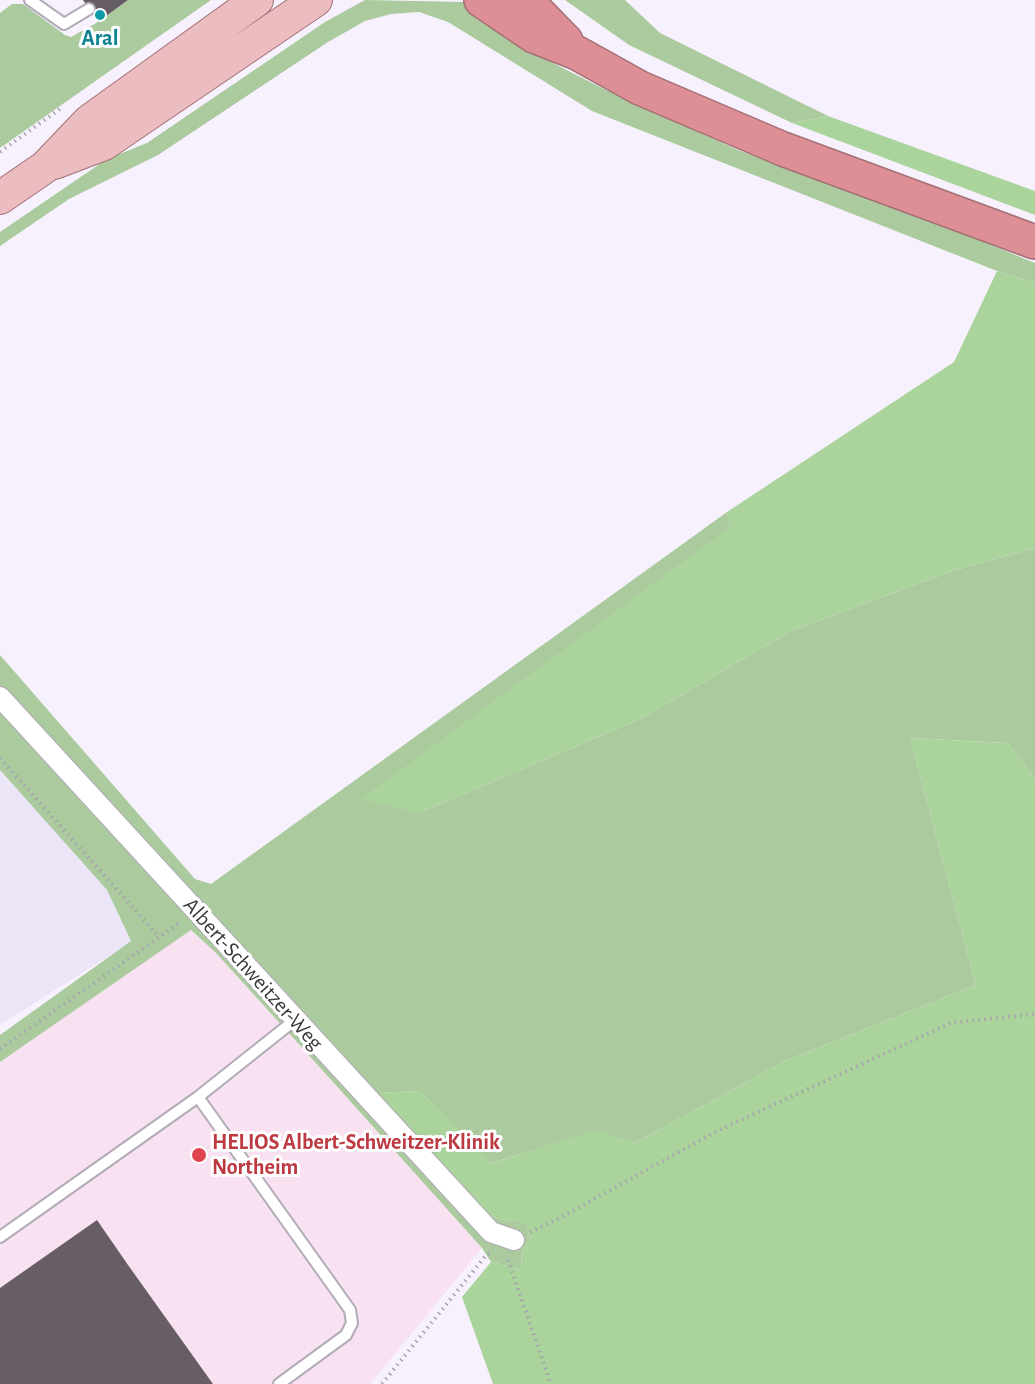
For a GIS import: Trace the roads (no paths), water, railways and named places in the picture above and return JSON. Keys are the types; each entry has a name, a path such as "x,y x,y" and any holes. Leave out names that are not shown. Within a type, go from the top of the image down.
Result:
{"highway":[{"path":"481,0 534,36 577,53 640,88 783,149 1035,242"},
{"path":"529,2 577,53"}],"main road":[{"path":"0,198 45,167 89,121 257,0"},
{"path":"45,167 104,144 316,0"}],"street":[{"name":"Albert-Schweitzer-Weg","path":"0,697 491,1232 509,1244"}],"lane":[{"path":"30,0 64,24 89,9"},
{"path":"0,1237 198,1097 295,1020"},
{"path":"198,1097 350,1310 352,1323 346,1335 279,1384"}],"place":[{"name":"Aral","path":"100,15"},
{"name":"HELIOS Albert-Schweitzer-Klinik Northeim","path":"199,1155"}]}
